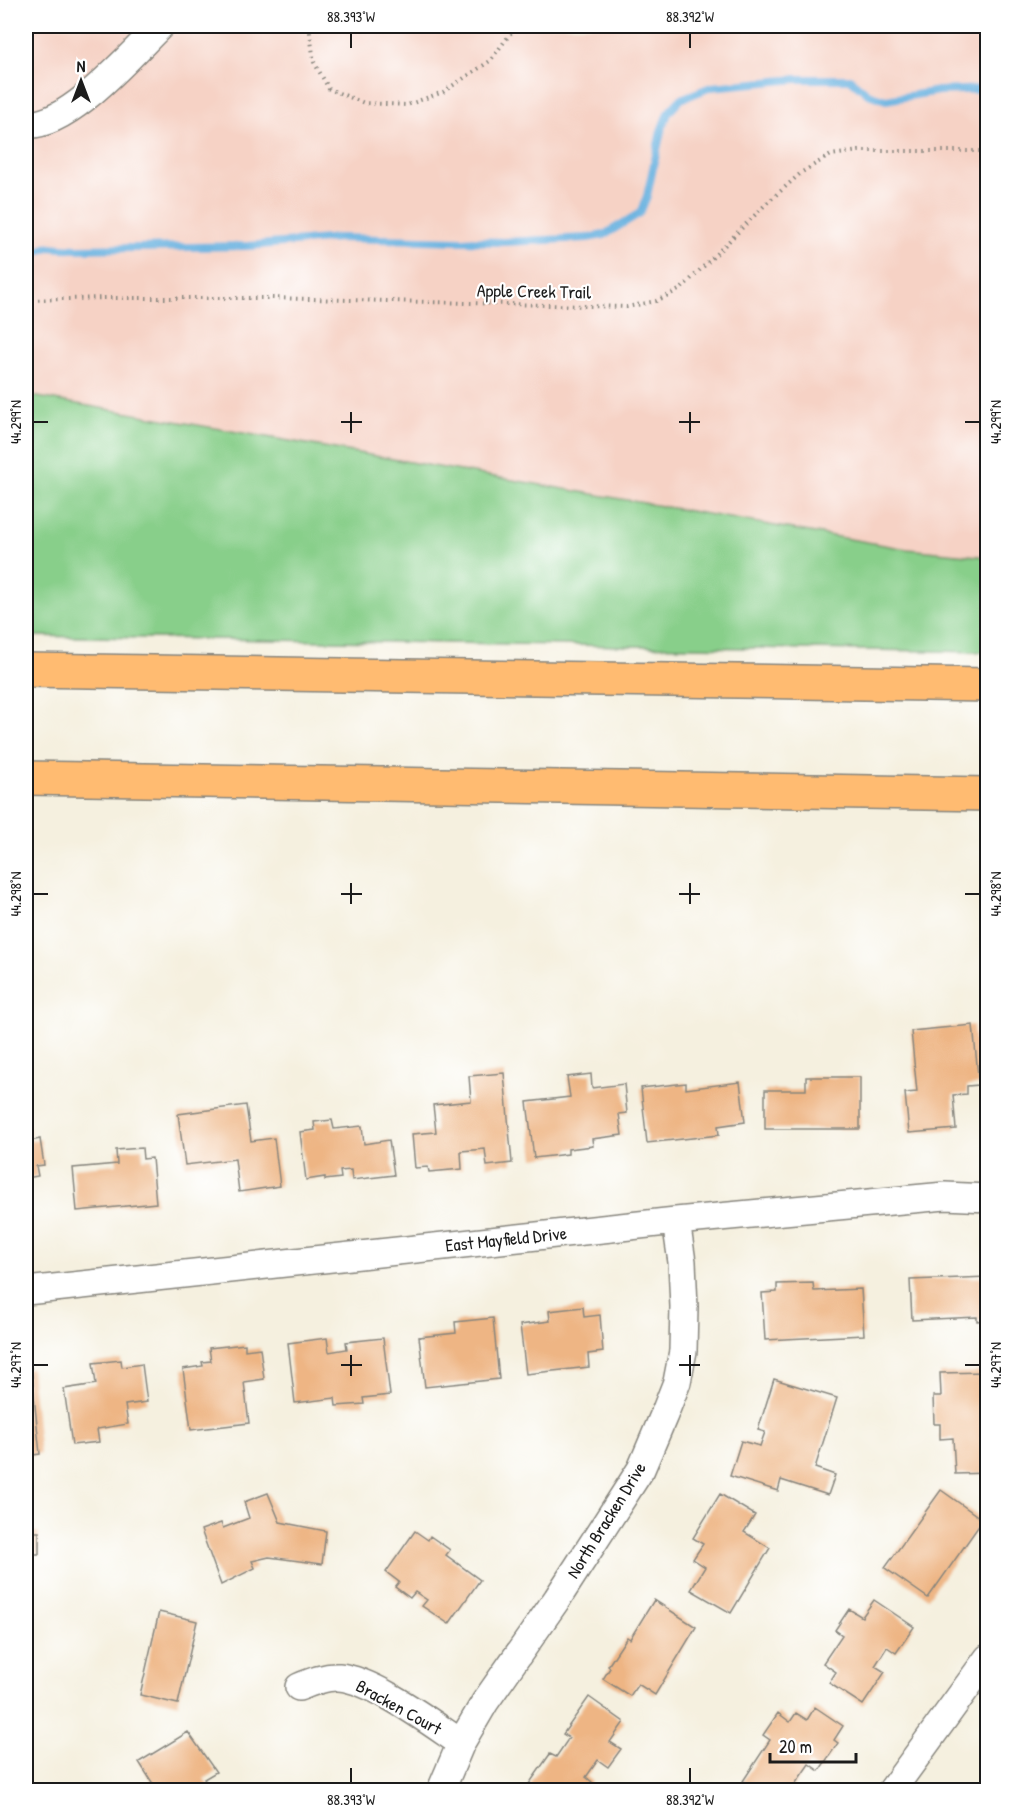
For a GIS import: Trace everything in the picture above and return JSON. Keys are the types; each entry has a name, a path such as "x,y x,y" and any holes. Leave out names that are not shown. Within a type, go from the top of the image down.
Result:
{"highway":[{"path":"26,670 987,685"},
{"path":"26,778 987,794"}],"street":[{"path":"26,124 31,125 62,114 87,97 160,26"},
{"name":"East Mayfield Drive","path":"26,1291 676,1221 945,1196 987,1198"},
{"name":"North Bracken Drive","path":"441,1791 461,1743 485,1702 641,1469 664,1415 677,1382 682,1351 683,1273 676,1221"},
{"path":"892,1791 987,1658"},
{"name":"Bracken Court","path":"299,1687 315,1681 338,1677 362,1682 461,1743"}],"path":[{"path":"309,26 314,62 329,89 364,103 407,105 443,92 489,61 516,26"},
{"name":"Apple Creek Trail","path":"26,300 270,298 627,307 656,301 681,289 767,203 802,172 831,155 859,151 987,151"}],"shaded area":[{"path":"26,26 987,26 987,557 907,549 26,395"}],"green space":[{"path":"26,395 907,549 987,557 987,652 26,636"}],"building":[{"path":"973,1025 979,1085 967,1086 967,1094 953,1095 956,1129 909,1133 905,1093 917,1092 911,1031"},
{"path":"504,1073 512,1163 487,1166 485,1149 461,1151 462,1169 429,1172 428,1167 415,1168 412,1134 436,1132 433,1105 471,1101 469,1076"},
{"path":"591,1074 592,1088 624,1084 627,1113 619,1114 622,1135 592,1139 593,1146 568,1149 568,1154 534,1158 527,1102 570,1097 567,1077"},
{"path":"806,1077 860,1077 860,1129 765,1129 765,1090 806,1090"},
{"path":"740,1082 745,1122 718,1126 719,1135 647,1143 641,1088 686,1083 686,1089"},
{"path":"246,1105 251,1141 274,1138 280,1186 239,1192 235,1159 185,1165 178,1114"},
{"path":"332,1120 334,1129 362,1126 364,1144 389,1140 394,1175 352,1180 351,1170 340,1171 341,1178 325,1180 325,1177 306,1180 300,1132 315,1130 314,1122"},
{"path":"29,1127 30,1141 40,1139 44,1165 36,1166 38,1176 26,1178 26,1128"},
{"path":"142,1148 143,1159 152,1158 156,1203 77,1211 73,1168 117,1164 116,1150"},
{"path":"988,1277 988,1320 977,1321 977,1317 912,1320 910,1280"},
{"path":"813,1283 814,1291 861,1289 864,1335 765,1340 762,1293 777,1292 777,1284"},
{"path":"583,1307 584,1317 600,1315 603,1352 588,1354 589,1367 526,1374 520,1325 550,1321 549,1311"},
{"path":"493,1318 499,1379 425,1387 419,1337 456,1333 455,1322"},
{"path":"327,1338 329,1352 347,1349 346,1342 383,1338 390,1395 363,1398 364,1404 336,1406 335,1398 295,1403 288,1343"},
{"path":"245,1344 245,1350 260,1348 264,1379 244,1382 249,1423 191,1430 183,1369 203,1366 202,1362 211,1361 209,1348"},
{"path":"121,1360 122,1367 142,1364 147,1402 125,1405 128,1424 97,1429 99,1442 72,1445 64,1389 96,1384 93,1363"},
{"path":"31,1368 40,1454 26,1456 26,1369"},
{"path":"986,1372 988,1473 955,1474 953,1438 940,1439 940,1424 934,1424 933,1396 941,1396 940,1373"},
{"path":"774,1379 837,1398 815,1468 835,1475 828,1495 781,1480 778,1491 730,1476 741,1441 760,1446 765,1432 758,1430"},
{"path":"941,1490 983,1520 928,1598 885,1568"},
{"path":"268,1493 280,1522 326,1531 322,1564 269,1557 252,1561 255,1568 221,1585 201,1530 221,1523 223,1528 249,1518 244,1502"},
{"path":"720,1494 755,1515 744,1532 770,1548 731,1613 691,1590 705,1567 693,1559 703,1544 693,1538"},
{"path":"415,1531 428,1540 430,1536 450,1550 446,1555 480,1580 449,1624 422,1606 427,1600 415,1592 410,1598 395,1587 399,1582 386,1572"},
{"path":"26,1532 39,1532 39,1554 26,1554"},
{"path":"654,1600 696,1627 655,1695 638,1684 630,1696 603,1679 610,1668 608,1666 627,1637 630,1639"},
{"path":"874,1600 914,1627 896,1653 887,1647 875,1666 885,1672 863,1705 829,1683 836,1672 823,1663 842,1635 835,1630 849,1609 862,1617"},
{"path":"159,1612 197,1621 178,1704 140,1695"},
{"path":"589,1697 624,1722 610,1742 621,1749 608,1767 598,1760 586,1777 592,1782 586,1790 539,1790 529,1784 550,1754 556,1757 569,1738 563,1734"},
{"path":"815,1707 843,1726 834,1740 838,1743 819,1771 809,1764 791,1790 757,1790 743,1781 770,1740 763,1735 778,1713 790,1722 796,1713 807,1720"},
{"path":"188,1732 216,1772 204,1779 212,1790 157,1790 139,1762"}],"waterway":[{"path":"26,257 48,247 76,249 248,246 339,238 504,242 587,238 604,235 640,213 647,196 661,131 668,113 681,99 711,87 797,79 850,79 868,94 886,100 938,91 988,89"}]}
